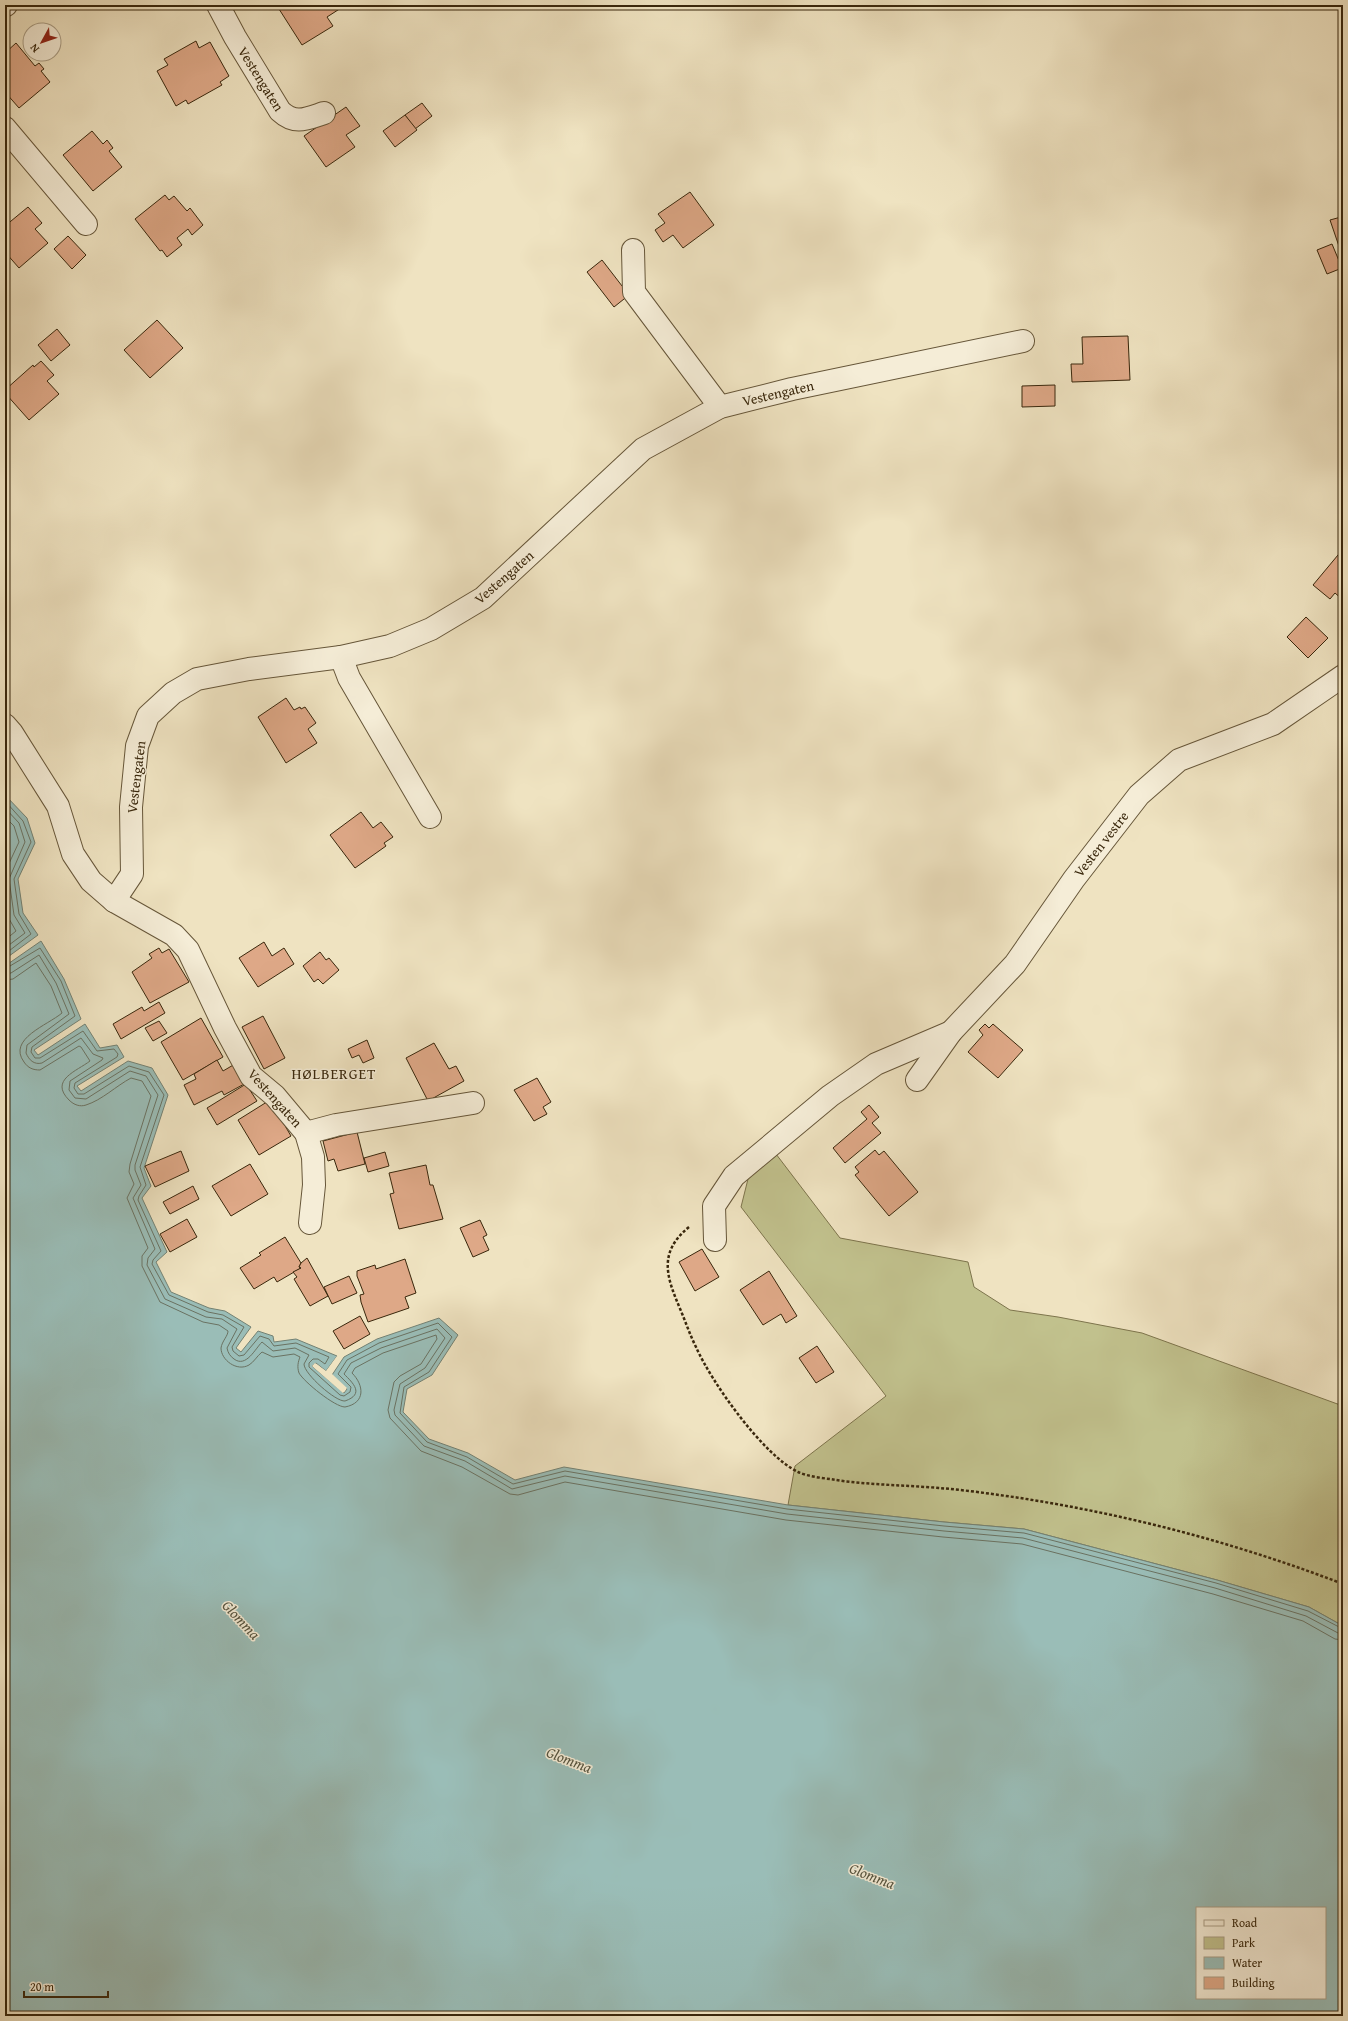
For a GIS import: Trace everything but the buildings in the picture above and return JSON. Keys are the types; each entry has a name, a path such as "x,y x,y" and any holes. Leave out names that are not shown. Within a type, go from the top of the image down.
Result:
{"street":[{"name":"Vestengaten","path":"218,5 235,37 280,111 287,117 296,120 308,119 324,113"},
{"path":"5,128 86,224"},
{"path":"633,250 634,292 720,407"},
{"name":"Vestengaten","path":"114,901 132,874 130,807 137,746 148,716 172,693 197,679 249,669 341,657 390,646 431,629 484,598 642,449 720,407 792,389 1023,341"},
{"path":"341,657 349,678 430,817"},
{"name":"Vesten vestre","path":"917,1080 951,1032 1015,964 1074,879 1139,795 1179,760 1273,724 1343,676"},
{"name":"Vestengaten","path":"5,725 12,733 58,806 73,854 91,881 114,901 174,935 188,950 251,1076 276,1096 306,1133 313,1157 314,1185 310,1223"},
{"path":"715,1240 714,1206 734,1176 830,1096 876,1064 951,1032"},
{"name":"Vestengaten","path":"306,1133 336,1125 473,1103"}],"path":[{"path":"714,1206 682,1232 673,1243 666,1259 671,1287 696,1349 721,1388 759,1438 778,1459 799,1472 819,1478 867,1485 939,1488 1012,1497 1098,1513 1254,1552 1343,1584"}],"green space":[{"path":"776,1154 840,1238 968,1262 974,1287 1010,1310 1058,1317 1142,1333 1343,1406 1343,1626 1309,1607 1217,1580 1024,1529 788,1505 795,1466 886,1396 741,1207 749,1175"}],"water":[{"path":"5,795 27,818 35,843 18,879 23,913 38,935 5,959"},
{"name":"Glomma","path":"41,941 64,979 81,1019 34,1050 38,1055 85,1024 100,1048 117,1045 124,1057 77,1086 81,1091 128,1061 152,1068 168,1095 144,1168 151,1186 142,1198 167,1252 156,1262 171,1292 209,1308 225,1311 251,1327 236,1348 241,1352 258,1331 273,1336 274,1342 296,1339 337,1356 326,1371 316,1363 312,1366 344,1393 347,1389 332,1375 344,1357 377,1339 439,1318 458,1335 432,1375 407,1389 403,1412 429,1439 468,1453 515,1480 564,1467 788,1505 1024,1529 1217,1580 1309,1607 1343,1626 1343,2016 5,2016 5,966"}],"pier":[{"path":"337,1356 339,1357 327,1373 315,1366 343,1390 344,1389 330,1377 331,1373 347,1388 343,1393 312,1366 315,1363 326,1371"}],"district":[{"name":"HØLBERGET","path":"334,1074"}]}
